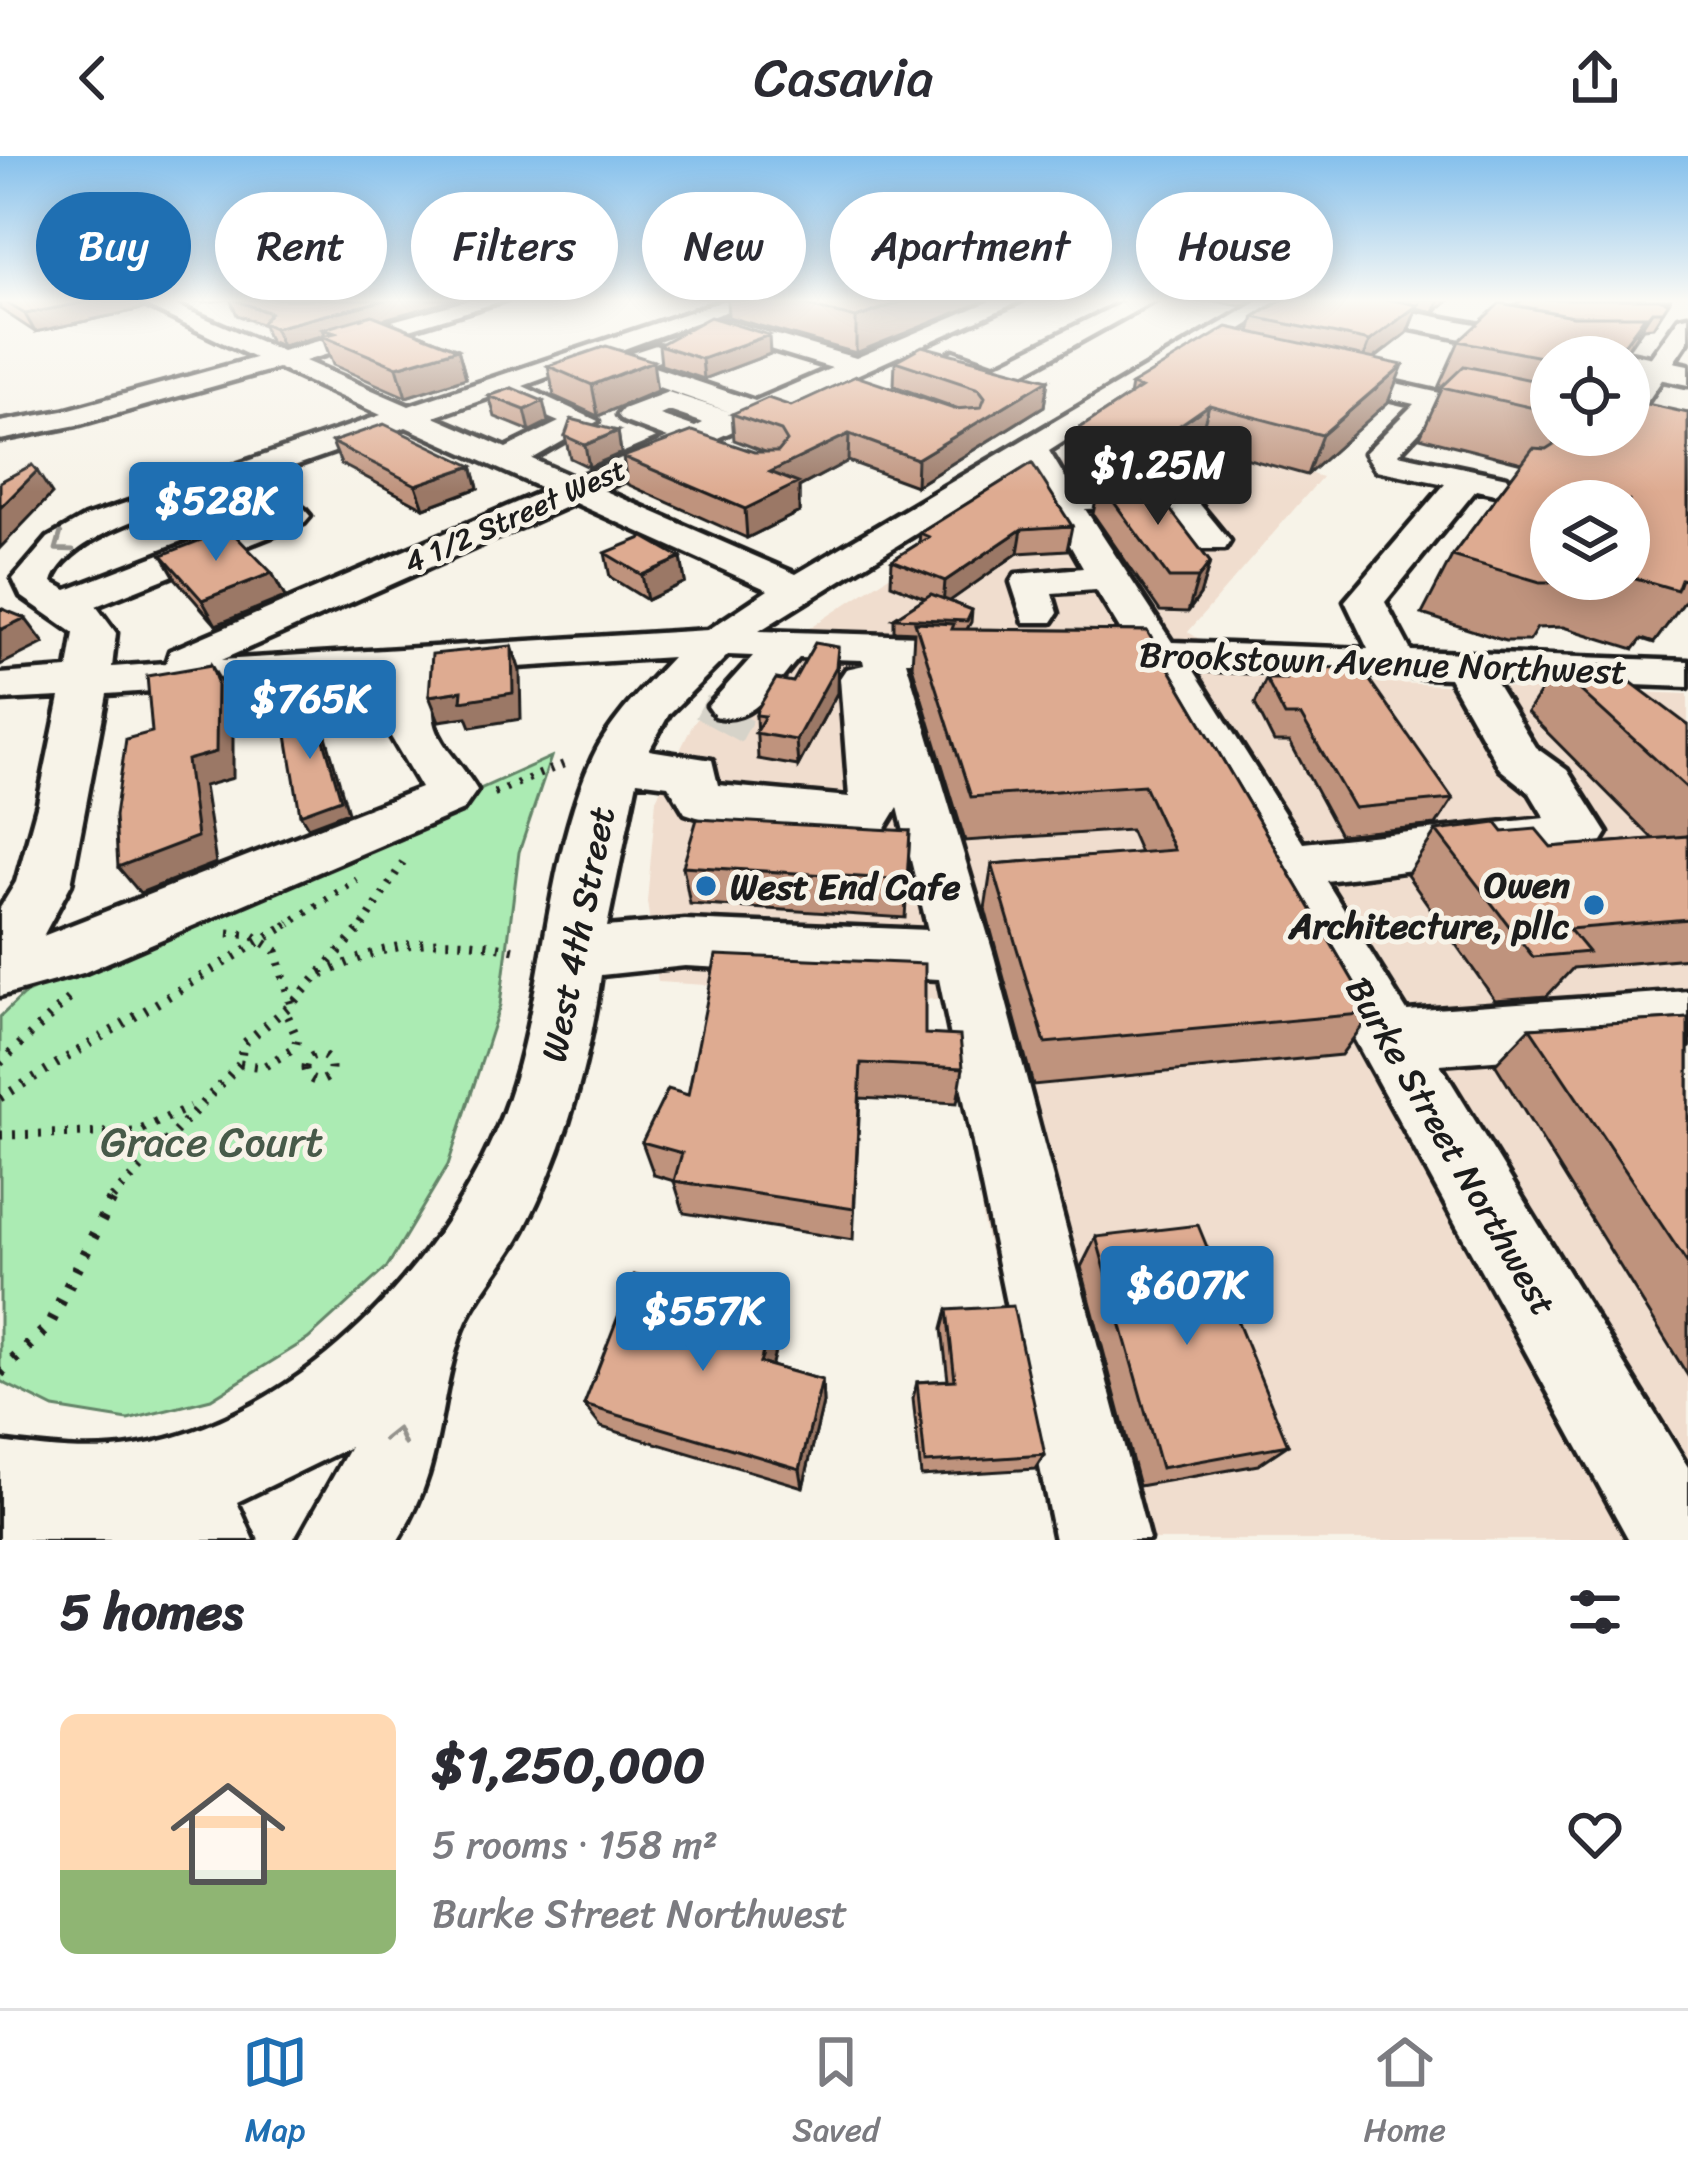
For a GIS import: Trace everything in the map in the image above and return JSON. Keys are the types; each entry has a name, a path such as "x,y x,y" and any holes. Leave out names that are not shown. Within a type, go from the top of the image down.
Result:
{"main road":[{"path":"1650,368 1688,375"}],"street":[{"path":"0,431 39,425 264,364"},
{"path":"291,364 574,490 822,630 964,956 1102,1540"},
{"path":"0,961 43,884 64,803 74,723 89,680 95,633 82,616 44,597 32,579 62,542 126,513 558,364"},
{"path":"626,364 622,365 719,427 767,376"},
{"path":"819,364 862,380"},
{"name":"4 1/2 Street West","path":"149,676 719,427 898,364"},
{"path":"967,364 966,369 999,375 1021,364"},
{"name":"West 4th Street","path":"0,1487 65,1498 126,1498 182,1521 331,1409 427,1310 494,1218 535,1126 557,1046 543,952 584,868 590,763 682,667 713,642 822,630 1012,441 1164,364"},
{"path":"1289,367 1530,422"},
{"path":"496,385 584,421 506,460"},
{"path":"1,395 39,425"},
{"path":"1434,400 1381,453 1396,466 1514,489"},
{"name":"Burke Street Northwest","path":"1012,441 1062,501 1108,578 1183,685 1674,1508"},
{"path":"1062,501 1174,495 1209,467"},
{"path":"63,605 292,516 227,478"},
{"path":"1396,663 1365,601 1468,478"},
{"path":"1174,495 1212,541"},
{"path":"1038,614 1030,582 1108,578"},
{"path":"822,630 875,802 866,817 703,801 692,789 715,736 822,630"},
{"name":"Brookstown Avenue Northwest","path":"822,630 1158,652 1688,674"},
{"path":"0,687 713,642"},
{"path":"0,971 62,956 446,798 452,790 412,740 405,718 421,659"},
{"path":"1288,865 1580,833 1549,782 1517,758 1463,664"},
{"path":"1578,669 1626,712"},
{"path":"590,763 715,736"},
{"path":"543,952 685,944 964,956"},
{"path":"1391,1040 1688,1018"},
{"path":"345,1540 387,1476 427,1310"}],"path":[{"path":"483,798 590,763"},
{"path":"0,1373 48,1327 114,1196 240,1064 243,1044 288,1007 356,937 396,868 420,844 378,866"},
{"path":"0,1097 264,941 359,879"},
{"path":"206,933 264,941 276,951 297,1037 289,1053 274,1065 240,1064"},
{"path":"315,978 374,947 410,938 467,938 543,952"},
{"path":"0,1063 84,987"},
{"path":"289,1053 307,1064"},
{"path":"0,1135 35,1129 71,1135 142,1131 199,1103"}],"shaded area":[{"path":"1129,420 1322,477 1188,632 1260,678 1688,694 1688,1540 1061,1540 983,1223 957,1001 658,982 647,902 656,799 693,724 728,681"}],"green space":[{"name":"Grace Court","path":"551,757 519,852 500,1005 448,1165 387,1267 308,1339 211,1399 128,1420 54,1408 0,1381 0,1017 23,995"}],"building":[{"path":"555,364 646,364 592,385 548,366"},
{"path":"903,364 987,364 1048,380 917,459 849,434 770,472 798,483 745,509 623,457 693,431 754,452 778,452 787,441 781,431 732,414 768,398 791,406 856,376 954,409 981,407 985,397 979,389"},
{"path":"1166,364 1403,365 1322,435 1209,405 1157,441 1083,444 1074,432 1141,388 1131,385"},
{"path":"1464,366 1530,380 1530,407 1442,387"},
{"path":"512,388 543,401 525,410 489,396"},
{"path":"1650,405 1688,413 1688,581 1681,579 1677,590 1650,582 1650,480 1530,480 1530,579 1452,556 1530,452 1530,456 1650,456"},
{"path":"571,419 618,431 585,445 565,436"},
{"path":"384,424 472,466 416,485 332,442"},
{"path":"1032,463 1072,526 1022,529 945,581 892,560 929,537 920,533"},
{"path":"32,465 37,471 0,508 0,482"},
{"path":"1155,480 1164,491 1156,491 1210,562 1198,578 1169,578 1100,483"},
{"path":"198,483 222,498 171,516 147,500"},
{"path":"229,529 272,573 202,600 162,555"},
{"path":"644,537 681,558 642,575 605,553"},
{"path":"931,594 972,610 967,621 894,618"},
{"path":"0,608 25,618 0,630"},
{"path":"915,622 954,624 952,629 1147,631 1372,1013 1045,1043 992,864 1174,850 1144,785 971,797"},
{"path":"815,643 838,647 836,667 796,740 755,733 765,716 756,715 757,710 776,679 793,682"},
{"path":"512,646 513,693 461,701 462,691 429,696 432,654"},
{"path":"211,665 217,682 216,752 187,760 197,837 118,867 115,816 126,739 152,732 147,676"},
{"path":"1608,665 1688,725 1688,789 1556,668"},
{"path":"1280,667 1361,668 1453,799 1354,808 1301,716 1285,716 1266,679 1286,679"},
{"path":"315,709 341,799 300,814 284,717"},
{"path":"697,819 910,831 907,880 683,866"},
{"path":"1496,823 1503,832 1536,829 1551,847 1688,836 1688,919 1569,929 1588,952 1533,957 1436,831"},
{"path":"716,955 925,964 925,1034 960,1036 963,1068 861,1063 854,1209 674,1181 682,1153 642,1142 668,1089 688,1095"},
{"path":"1688,1018 1688,1264 1530,1028"},
{"path":"1198,1225 1288,1445 1161,1468 1096,1237"},
{"path":"634,1275 774,1313 760,1363 822,1380 800,1469 584,1405"},
{"path":"1013,1306 1045,1455 925,1463 917,1382 955,1380 947,1310"}],"tunnel":[{"path":"728,711 731,706"},
{"path":"718,730 730,708"}],"place":[{"name":"West End Cafe","path":"706,886"},
{"name":"Owen Architecture, pllc","path":"1594,905"}]}
